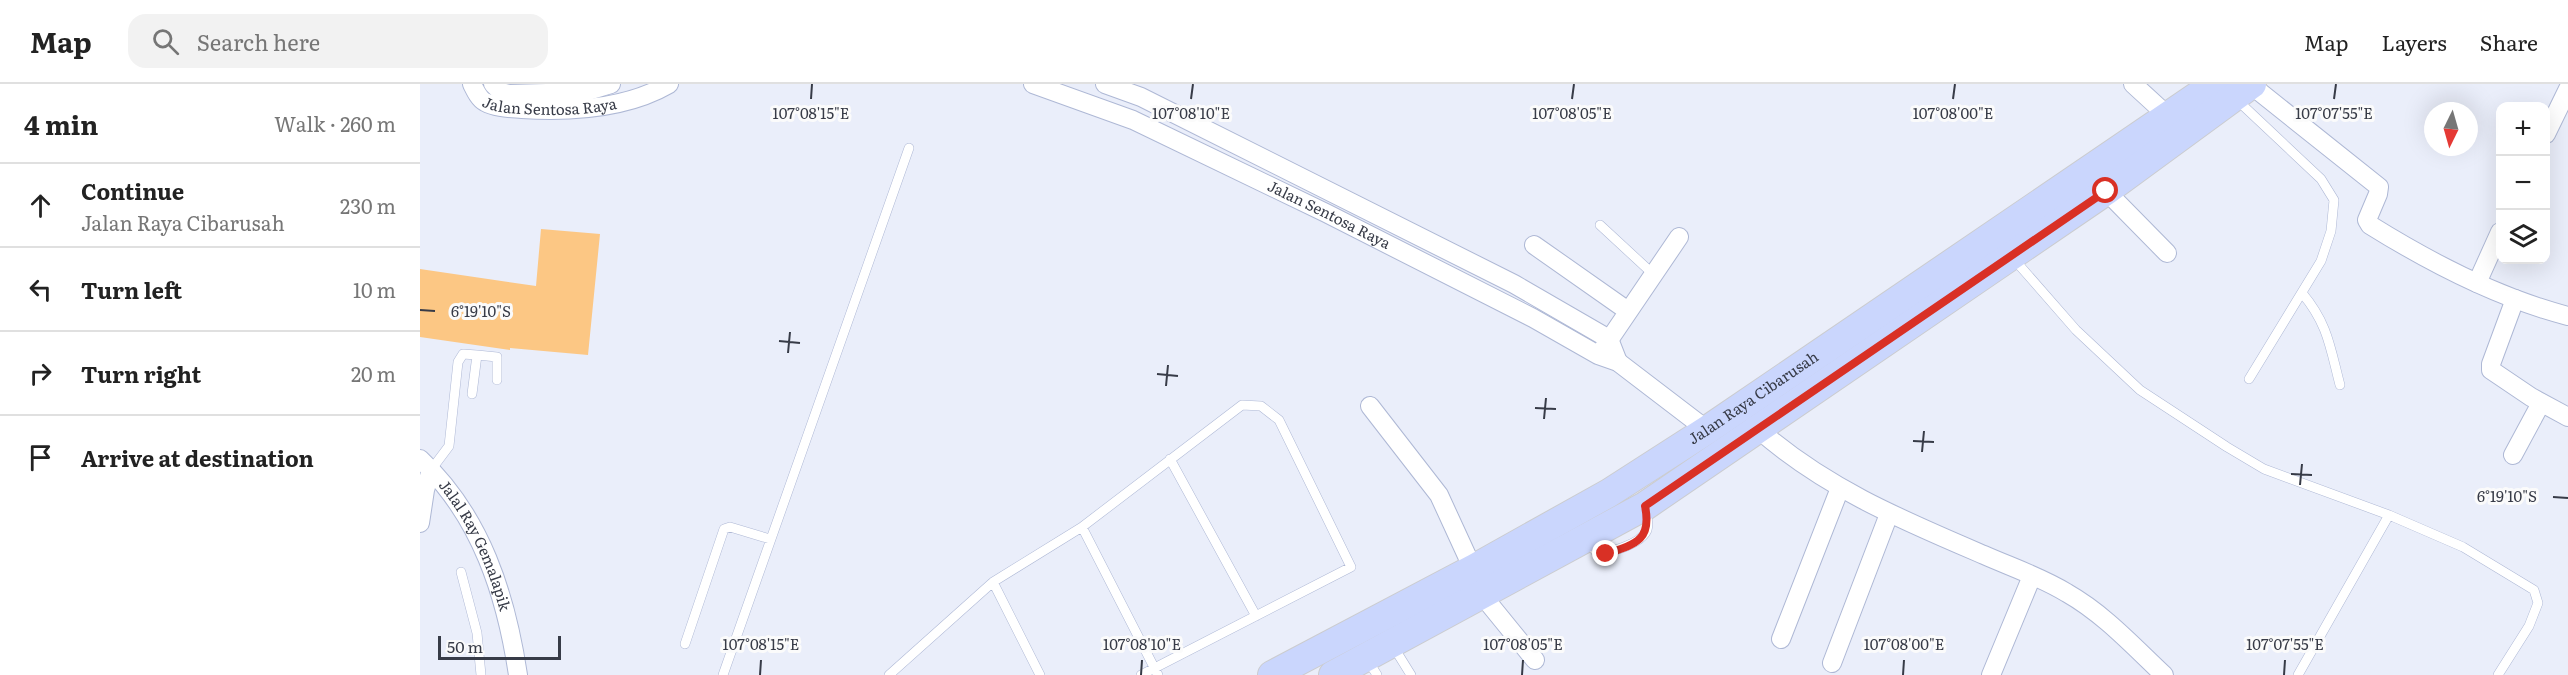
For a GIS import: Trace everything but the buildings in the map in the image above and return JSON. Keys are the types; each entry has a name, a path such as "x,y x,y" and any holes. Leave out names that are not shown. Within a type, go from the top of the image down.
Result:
{"main road":[{"name":"Jalan Raya Cibarusah","path":"1333,675 1372,666 1391,644 1478,582 2169,117 2238,87"},
{"name":"Jalan Raya Cibarusah","path":"1272,675 1478,582 1585,538 1645,506 2106,191 2238,87"}],"street":[{"name":"Jalan Sentosa Raya","path":"472,84 484,102 503,107 543,110 581,109 614,103 651,94 669,84"},
{"name":"Jalan Sentosa Raya","path":"493,84 501,92 509,94 584,92 611,84"},
{"name":"Jalan Sentosa Raya","path":"1033,84 1133,120 1326,213 1533,318 1598,355 1618,362 1707,430"},
{"name":"Jalan Sentosa Raya","path":"1105,84 1142,90 1514,284 1609,339"},
{"path":"2133,84 2169,117"},
{"path":"2238,87 2379,187 2367,219 2370,225 2413,251 2477,283 2542,309 2568,316"},
{"path":"1133,120 1142,90"},
{"path":"2550,126 2568,90"},
{"path":"2106,191 2167,253"},
{"path":"1598,355 1679,237"},
{"path":"2477,283 2496,241"},
{"path":"1534,245 1629,311"},
{"path":"2515,298 2490,369 2494,374 2541,403 2568,417"},
{"path":"1609,339 1618,362"},
{"path":"2514,455 2541,403"},
{"path":"1370,406 1439,495 1478,582 1535,660"},
{"path":"1758,429 1803,466 1889,514 2068,593 2104,618 2164,675"},
{"path":"420,523 426,465"},
{"name":"Jalal Ray Gemalapik","path":"426,465 468,520 493,567 510,626 518,675"},
{"path":"1781,639 1840,488"},
{"path":"1832,663 1889,514"},
{"path":"1990,675 2032,576"}],"lane":[{"path":"2238,87 2321,179 2334,200 2331,231 2321,261 2249,379"},
{"path":"723,675 909,148"},
{"path":"1600,225 1653,274"},
{"path":"2011,255 2076,330 2140,390 2156,401 2264,469 2389,515 2463,547 2534,590 2538,603 2529,626 2498,675"},
{"path":"2302,293 2318,312 2327,331 2340,385"},
{"path":"426,465 449,446 459,357 463,354 497,357 497,380"},
{"path":"472,394 477,355"},
{"path":"889,675 993,582 1082,527 1242,405 1262,406 1279,420 1351,567 1256,616 1156,672 1141,675"},
{"path":"1170,459 1256,616"},
{"path":"2298,675 2389,515"},
{"path":"685,644 724,529 730,527 770,539"},
{"path":"1082,527 1156,672"},
{"path":"461,572 477,633 481,675"},
{"path":"993,582 1040,675"},
{"path":"1391,644 1411,675"}],"route":[{"path":"1606,554 1642,537 1647,529 1648,520 1645,506 2106,191"}]}
